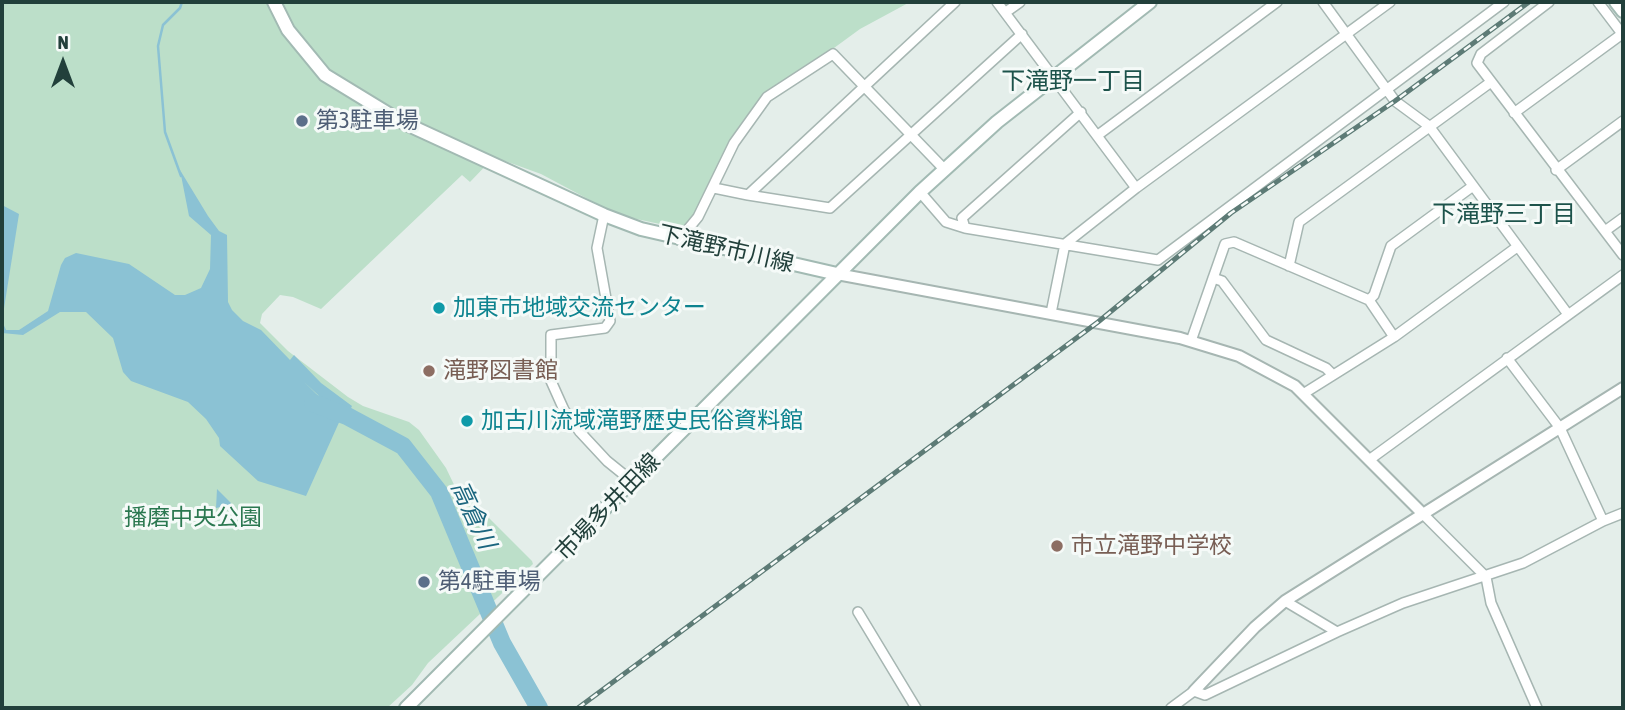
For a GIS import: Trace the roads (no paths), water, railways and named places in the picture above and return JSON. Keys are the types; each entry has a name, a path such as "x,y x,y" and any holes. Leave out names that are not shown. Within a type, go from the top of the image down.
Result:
{"main road":[{"name":"下滝野市川線","path":"274,2 303,50 325,75 402,122 604,215 679,240 837,274"},
{"path":"837,274 920,192 1052,77 1150,2"},
{"path":"1616,2 1623,11"},
{"name":"市場多井田線","path":"406,708 498,619 837,274"}],"street":[{"path":"748,195 955,2"},
{"path":"996,2 1136,188"},
{"path":"1006,12 1020,2"},
{"path":"1098,135 1277,2"},
{"path":"1323,2 1395,101 1429,126 1567,313"},
{"path":"1051,313 1065,244 1136,188 1390,2"},
{"path":"920,192 946,222 965,228 1158,260 1504,2"},
{"path":"1549,2 1481,54 1477,63 1623,255"},
{"path":"1514,113 1623,34 1598,2"},
{"path":"714,188 830,208 1022,34"},
{"path":"679,240 698,217 734,143 767,97 833,54 945,170"},
{"path":"1289,266 1299,222 1490,82"},
{"path":"965,228 962,218 1081,112"},
{"path":"1556,170 1623,121"},
{"path":"1369,300 1374,295 1391,246 1473,186"},
{"path":"604,215 597,248 610,320 605,328 551,335 551,381 564,410 580,432 632,482"},
{"path":"1605,232 1623,218"},
{"path":"1191,341 1225,244 1234,242 1369,300 1394,337"},
{"path":"1303,394 1394,337 1517,247"},
{"path":"837,274 1191,341 1215,347 1261,366 1303,394 1486,577 1491,603 1536,708"},
{"path":"1369,460 1567,313 1623,275"},
{"path":"1213,278 1222,281 1266,341 1326,368 1333,375"},
{"path":"1507,358 1560,428 1603,520"},
{"path":"1171,708 1194,691 1255,627 1285,601 1623,388"},
{"path":"1194,691 1205,695 1402,603 1523,563 1603,520 1623,513"},
{"path":"1285,601 1337,632"},
{"path":"858,612 916,708"}],"water":[{"path":"180,170 208,216 219,231 227,235 228,302 232,310 243,321 261,330 290,360 294,355 321,383 352,406 346,419 304,382 341,418 306,496 258,481 220,446 219,438 206,419 188,402 131,381 123,372 113,338 86,312 60,312 23,335 2,333 2,321 6,330 19,330 48,311 61,265 65,258 76,253 129,264 175,295 185,295 201,288 210,269 211,235 189,216"},
{"path":"2,205 19,214 2,321"},
{"path":"217,489 231,503 230,505 216,508"}],"waterway":[{"path":"181,176 165,132 158,46 163,25 180,8 182,2"},
{"name":"高倉川","path":"313,403 347,416 403,446 439,492 502,643 539,708"}],"railway":[{"path":"578,708 1098,322 1231,213 1395,101 1529,2"}],"place":[{"name":"第3駐車場","path":"302,121"},
{"name":"加東市地域交流センター","path":"439,308"},
{"name":"滝野図書館","path":"429,371"},
{"name":"加古川流域滝野歴史民俗資料館","path":"467,421"},
{"name":"市立滝野中学校","path":"1057,546"},
{"name":"第4駐車場","path":"424,582"}],"district":[{"name":"下滝野一丁目","path":"1073,81"},
{"name":"下滝野三丁目","path":"1504,214"}],"park label":[{"name":"播磨中央公園","path":"193,518"}]}
